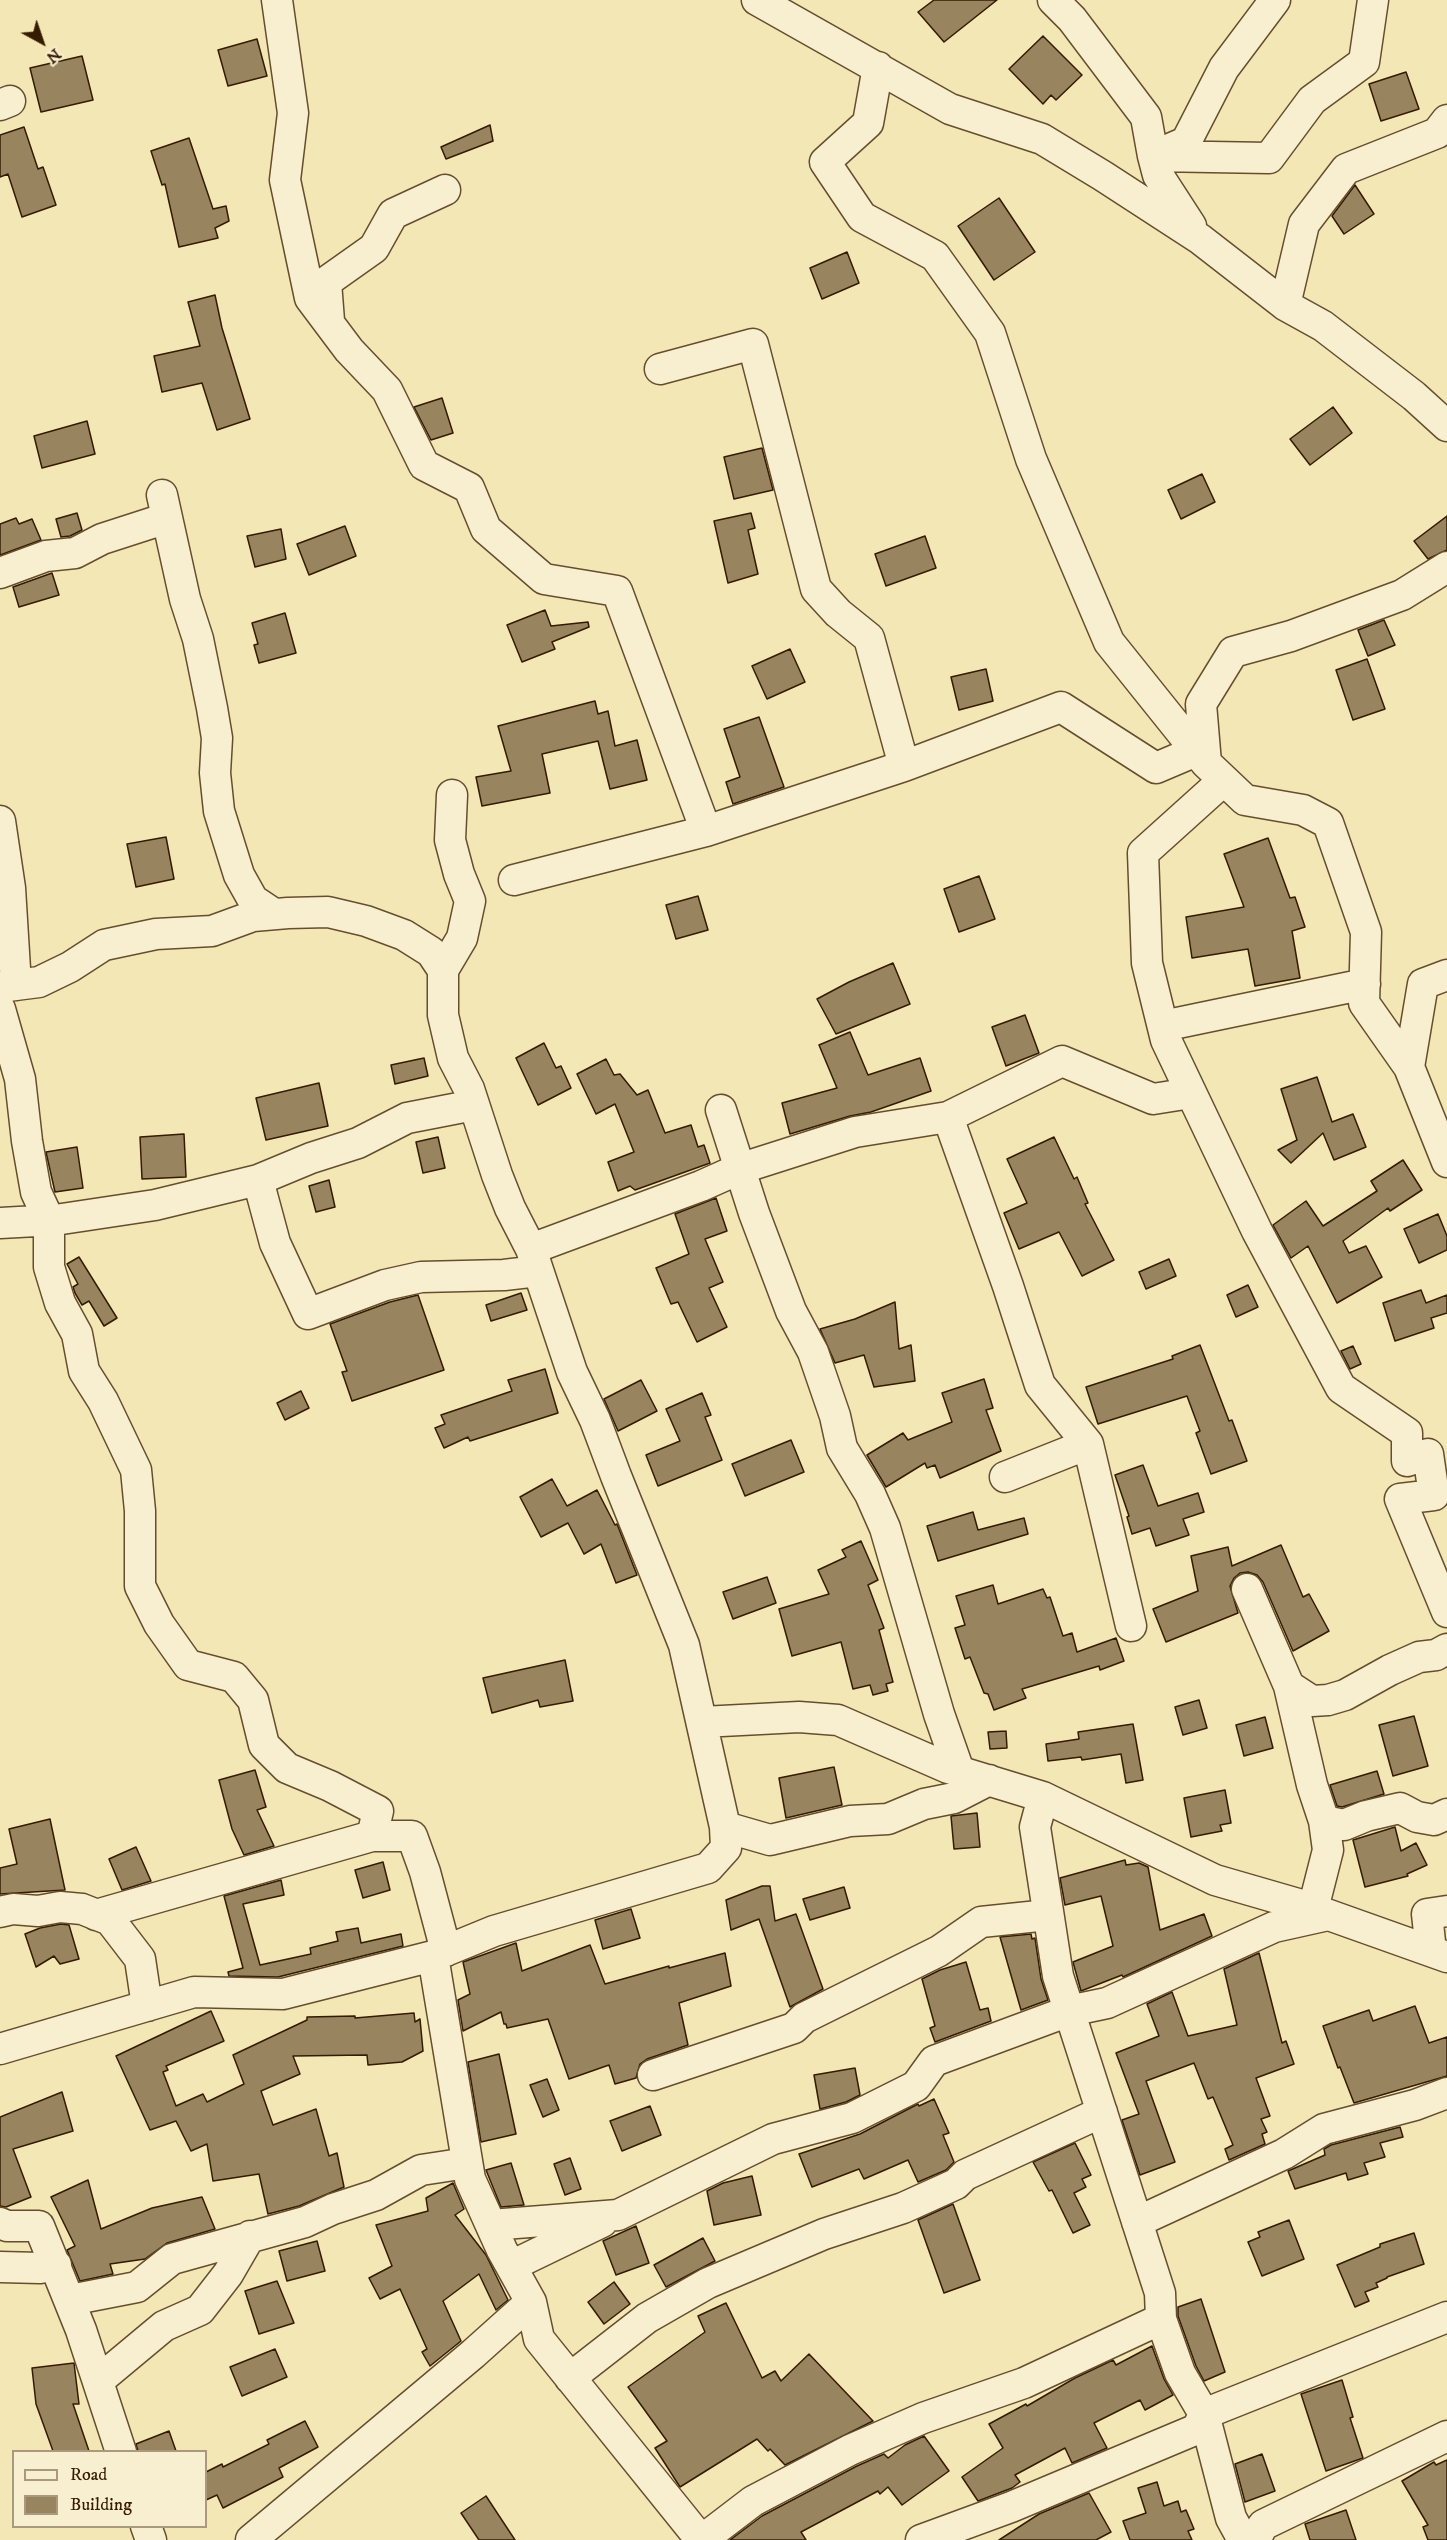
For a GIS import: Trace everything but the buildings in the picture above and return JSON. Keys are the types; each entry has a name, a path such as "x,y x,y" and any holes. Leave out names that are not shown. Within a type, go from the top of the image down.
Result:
{"street":[{"path":"278,0 293,113 285,180 310,298 349,350 387,390 424,465 469,488 486,529 544,579 617,591 706,831"},
{"path":"757,0 950,109 1042,139 1200,239 1285,305 1323,326 1414,396 1447,426"},
{"path":"1053,0 1072,20 1146,117 1158,175 1200,239"},
{"path":"1153,156 1186,142 1224,68 1275,0"},
{"path":"1153,156 1269,158 1312,100 1365,62 1373,0"},
{"path":"878,67 868,123 825,162 862,217 935,256 990,333 1031,459 1109,642 1209,765 1245,800 1303,810 1328,823 1366,932 1364,1003 1409,1067 1447,1162"},
{"path":"1285,305 1304,224 1346,169 1437,133 1447,120"},
{"path":"329,324 326,282 374,248 393,214 446,190"},
{"path":"660,369 753,344 816,589 838,613 869,638 904,766"},
{"path":"0,573 46,556 75,553 165,506 184,599 198,639 212,708 217,738 215,773 222,820 239,875 253,900 274,914"},
{"path":"1447,567 1402,595 1290,636 1233,652 1201,704 1209,765 1143,854 1147,963 1166,1040 1257,1231 1341,1388 1407,1433 1407,1461 1428,1454 1441,1493 1400,1499 1447,1612"},
{"path":"514,880 706,831 942,754 1061,707 1156,768 1209,765"},
{"path":"0,2049 194,1992 282,1994 440,1953 494,1931 708,1868 726,1848 726,1827 684,1645 595,1420 572,1372 535,1260 510,1208 469,1089 453,1058 443,1015 443,970 462,938 470,902 459,874 450,840 452,795"},
{"path":"0,821 10,888 5,993 36,1192 49,1220 49,1267 60,1303 77,1334 84,1371 103,1401 136,1470 140,1510 140,1586 159,1624 188,1665 234,1677 254,1700 264,1745 286,1768 330,1786 378,1811 372,1836"},
{"path":"5,993 39,982 70,967 104,945 156,934 212,931 253,916 274,914 328,912 366,921 404,935 431,952 443,970"},
{"path":"1409,1067 1423,984 1447,975"},
{"path":"1163,1026 1365,984"},
{"path":"258,1180 275,1243 308,1314 385,1285 421,1277 504,1275 739,1169 855,1132 948,1117 1062,1061 1153,1099 1191,1093"},
{"path":"0,1222 49,1220 155,1205 258,1180 311,1158 358,1143 407,1118 474,1105"},
{"path":"721,1110 739,1169 791,1311 813,1352 835,1416 842,1448 870,1494 885,1528 939,1714 959,1771"},
{"path":"948,1117 1040,1385 1088,1444 1131,1626"},
{"path":"1005,1477 1088,1444"},
{"path":"1247,1589 1289,1686 1312,1785 1324,1821 1328,1850 1320,1912"},
{"path":"1289,1686 1312,1701 1328,1700 1345,1695 1419,1657 1436,1655 1447,1649"},
{"path":"702,1722 760,1717 838,1720 959,1771 1043,1797 1215,1880 1320,1912 1439,1954 1440,1907"},
{"path":"726,1827 770,1840 850,1821 888,1819 924,1804 954,1798 989,1780"},
{"path":"1043,1797 1035,1827 1058,1976 1160,2293 1161,2319 1180,2373 1204,2414 1237,2538 1447,2436"},
{"path":"1324,1821 1344,1825 1366,1816 1400,1808 1417,1817 1434,1820 1447,1814"},
{"path":"96,1915 372,1836 412,1836 440,1953 470,2178 511,2266 531,2302 538,2339 702,2540 753,2501 850,2450 923,2418 1024,2383 1161,2319"},
{"path":"0,1912 13,1909 38,1911 60,1907 82,1910 110,1920 140,1959 147,2006"},
{"path":"511,2266 773,2139 852,2118 916,2086 934,2061 1069,2011 1107,2003 1274,1927 1320,1912"},
{"path":"653,2076 795,2028 804,2018 939,1951 981,1922 1048,1915"},
{"path":"1137,2222 1284,2154 1324,2129 1414,2105 1447,2093"},
{"path":"570,2378 647,2318 708,2283 825,2234 903,2208 956,2184 966,2175 1102,2112"},
{"path":"70,2300 137,2287 172,2259 305,2222 333,2209 376,2195 421,2170 467,2163"},
{"path":"491,2225 618,2215"},
{"path":"0,2223 7,2226 39,2226 70,2300 121,2450"},
{"path":"99,2381 164,2326 201,2310 228,2274 250,2236"},
{"path":"0,2267 40,2268 56,2265"},
{"path":"251,2540 473,2354 531,2302"},
{"path":"921,2540 1011,2507 1197,2429 1204,2414 1447,2317"}]}
